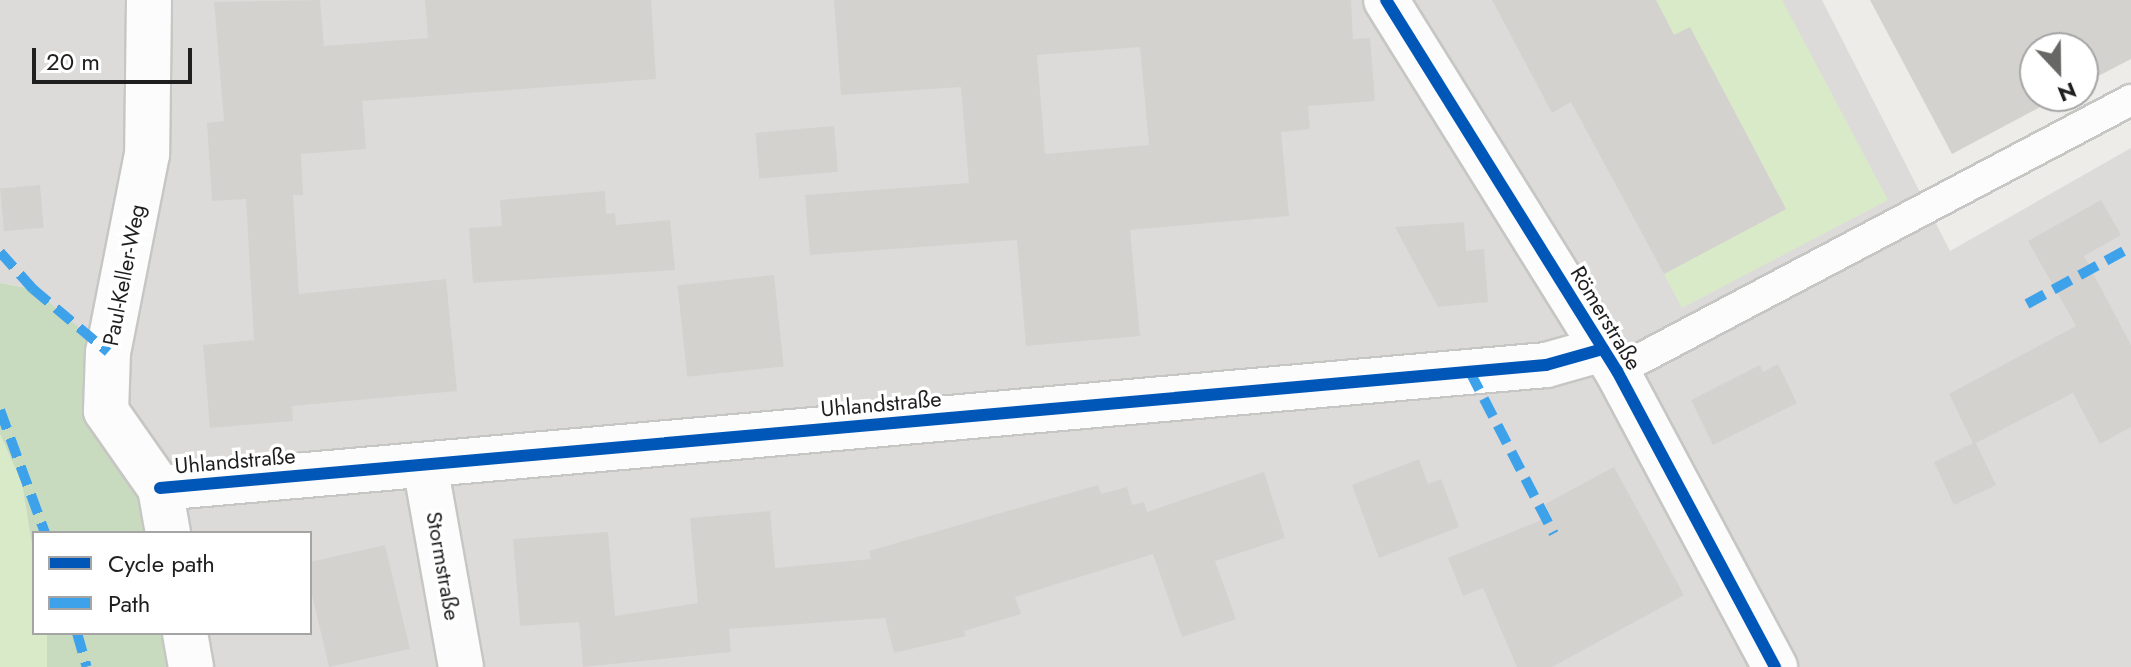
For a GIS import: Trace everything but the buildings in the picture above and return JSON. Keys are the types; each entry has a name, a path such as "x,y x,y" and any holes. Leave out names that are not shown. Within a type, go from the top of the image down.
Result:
{"street":[{"name":"Paul-Keller-Weg","path":"149,0 147,154 108,352 106,411 160,488 168,531"},
{"name":"Römerstraße","path":"1386,0 1610,360 1775,667"},
{"name":"Uhlandstraße","path":"160,488 1610,360"},
{"name":"Stormstraße","path":"425,465 461,667"},
{"path":"185,635 191,667"}],"lane":[{"path":"1610,360 2131,100"}],"shaded area":[{"path":"0,0 1822,0 1950,251 2131,148 2131,667 191,667 185,635 312,635 312,531 167,531 34,289 0,283"}],"green space":[{"path":"1656,0 1782,0 1888,200 1682,308 1664,274 1786,209 1690,28 1674,35"},
{"path":"0,283 33,289 108,352 167,531 32,531 32,545 22,483 0,434"},
{"path":"0,434 22,483 32,545 32,635 47,635 53,667 0,667"},
{"path":"47,635 185,635 185,667 47,667"}],"marked path":[{"path":"2027,304 2131,247"},
{"path":"0,252 33,289 108,352"},
{"path":"1470,372 1554,534"},
{"path":"0,410 44,531"},
{"path":"78,635 87,667"}],"cycle path":[{"path":"1386,0 1617,371 1775,667"},
{"path":"160,488 1546,365 1603,349"}]}
